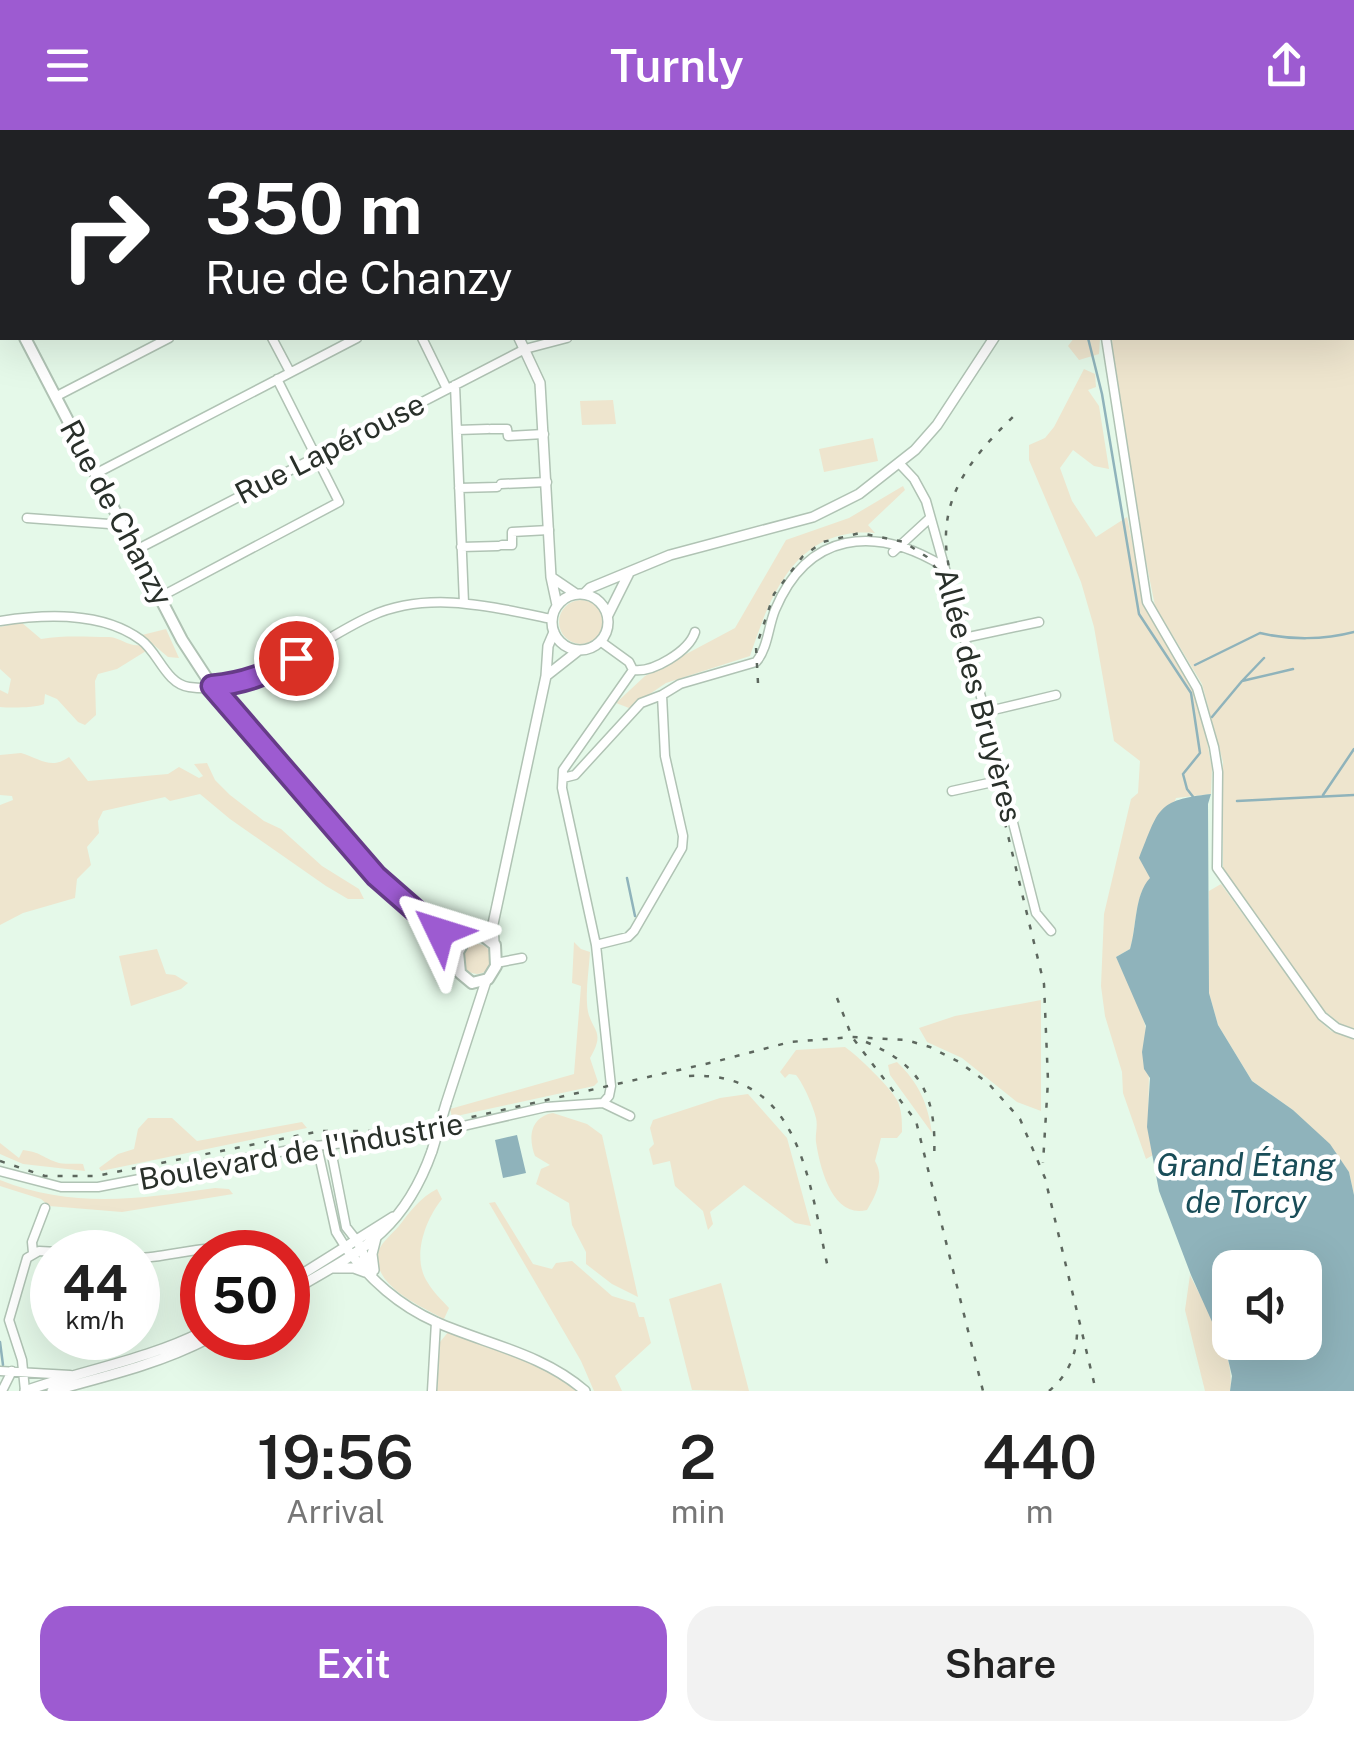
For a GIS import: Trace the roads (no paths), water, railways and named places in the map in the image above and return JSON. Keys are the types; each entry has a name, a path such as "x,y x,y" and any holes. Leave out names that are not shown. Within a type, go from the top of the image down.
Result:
{"main road":[{"name":"Rue de Chanzy","path":"26,340 182,640 212,686"},
{"path":"212,686 376,876 458,952"},
{"path":"440,932 464,940 482,935 496,952 492,975 486,980 470,982 460,973 458,952 464,940"}],"street":[{"path":"55,396 165,340"},
{"path":"273,340 290,372"},
{"path":"96,474 353,340"},
{"path":"423,340 451,387 457,430 464,603"},
{"path":"520,340 540,383 551,577 557,606 552,619 554,632 565,645 580,650"},
{"name":"Rue Lapérouse","path":"136,550 525,349 559,340"},
{"path":"557,606 670,555 813,518 860,494 937,425 993,340"},
{"path":"1106,340 1145,594 1152,614 1197,688 1214,747 1218,772 1218,868 1322,1016 1336,1028 1354,1034"},
{"path":"160,597 338,502 278,379"},
{"path":"457,430 508,429 508,436 544,434"},
{"name":"Allée des Bruyères","path":"898,463 914,479 930,518 1036,913 1051,930"},
{"path":"459,488 547,482"},
{"path":"27,518 123,525"},
{"path":"893,552 930,518"},
{"path":"462,548 512,545 512,532 549,530"},
{"path":"563,778 575,774 642,703 680,684 756,662 763,652 774,611 789,583 821,551 851,541 901,544 942,566"},
{"path":"546,676 580,650 600,641 630,573"},
{"path":"551,577 600,601 608,616"},
{"name":"Rue de Chanzy","path":"0,621 68,616 117,628 141,639 178,684 189,687 242,684 267,675 373,615 416,604 464,603 552,619"},
{"path":"964,638 1039,622"},
{"path":"496,952 493,924 546,676 548,646 554,632"},
{"path":"632,670 642,672 654,666 692,643 695,632"},
{"path":"600,641 629,662 632,670 592,724 563,770 563,778 596,946 611,1086 603,1103 630,1116"},
{"path":"985,712 1056,694"},
{"path":"596,946 634,932 682,848 683,836 664,756 662,695"},
{"path":"952,790 1002,780"},
{"path":"482,935 493,924"},
{"path":"359,1244 376,1238 400,1213 421,1181 486,980"},
{"path":"470,982 478,1002"},
{"name":"Boulevard de l'Industrie","path":"0,1171 60,1187 98,1187 317,1146 392,1140 518,1111 603,1103"},
{"path":"330,1145 346,1228 387,1291"},
{"path":"317,1146 336,1232 379,1287 436,1322 550,1366 585,1391"},
{"path":"37,1230 45,1208"},
{"path":"310,1280 400,1213"},
{"path":"376,1238 372,1261 379,1282"},
{"path":"310,1271 349,1251"},
{"path":"30,1257 22,1267 8,1320 25,1391 180,1342"},
{"path":"329,1268 365,1272"},
{"path":"432,1391 436,1322"},
{"path":"52,1391 137,1370 180,1353"},
{"path":"0,1371 70,1375"},
{"path":"2,1391 12,1371"}],"water":[{"name":"Grand Étang de Torcy","path":"1211,794 1209,993 1218,1025 1252,1081 1293,1110 1330,1144 1349,1172 1354,1195 1354,1391 1230,1391 1228,1360 1322,1360 1322,1250 1212,1250 1212,1322 1159,1191 1147,1127 1150,1078 1144,1069 1142,1052 1146,1026 1116,957 1130,949 1138,902 1150,878 1139,858 1151,828 1162,810 1179,800"},
{"path":"517,1135 526,1173 503,1178 495,1140"}],"waterway":[{"path":"1088,340 1102,394 1139,614 1191,693 1200,753 1183,774 1194,798"},
{"path":"1195,665 1260,633 1307,638 1354,632"},
{"path":"1243,680 1264,658"},
{"path":"1212,717 1242,681 1293,669"},
{"path":"1323,795 1354,749"},
{"path":"1237,801 1354,795"},
{"path":"627,878 635,916"},
{"path":"0,1342 3,1365"}],"railway":[{"path":"952,580 946,529 950,506 969,466 1019,411"},
{"path":"758,683 756,647 774,594 803,556 823,542 860,533 904,542 927,557 952,589 1044,984 1048,1081 1043,1163"},
{"path":"837,998 852,1037 916,1121 983,1391"},
{"path":"0,1161 45,1176 96,1176 321,1131 410,1131 790,1042 852,1037 906,1040 959,1062 988,1083 1020,1119 1045,1178 1096,1391"},
{"path":"866,1042 902,1062 923,1087 933,1119 934,1160"},
{"path":"689,1076 727,1079 756,1092 778,1112 805,1169 828,1268"},
{"path":"1049,1391 1069,1366 1077,1334"}]}
